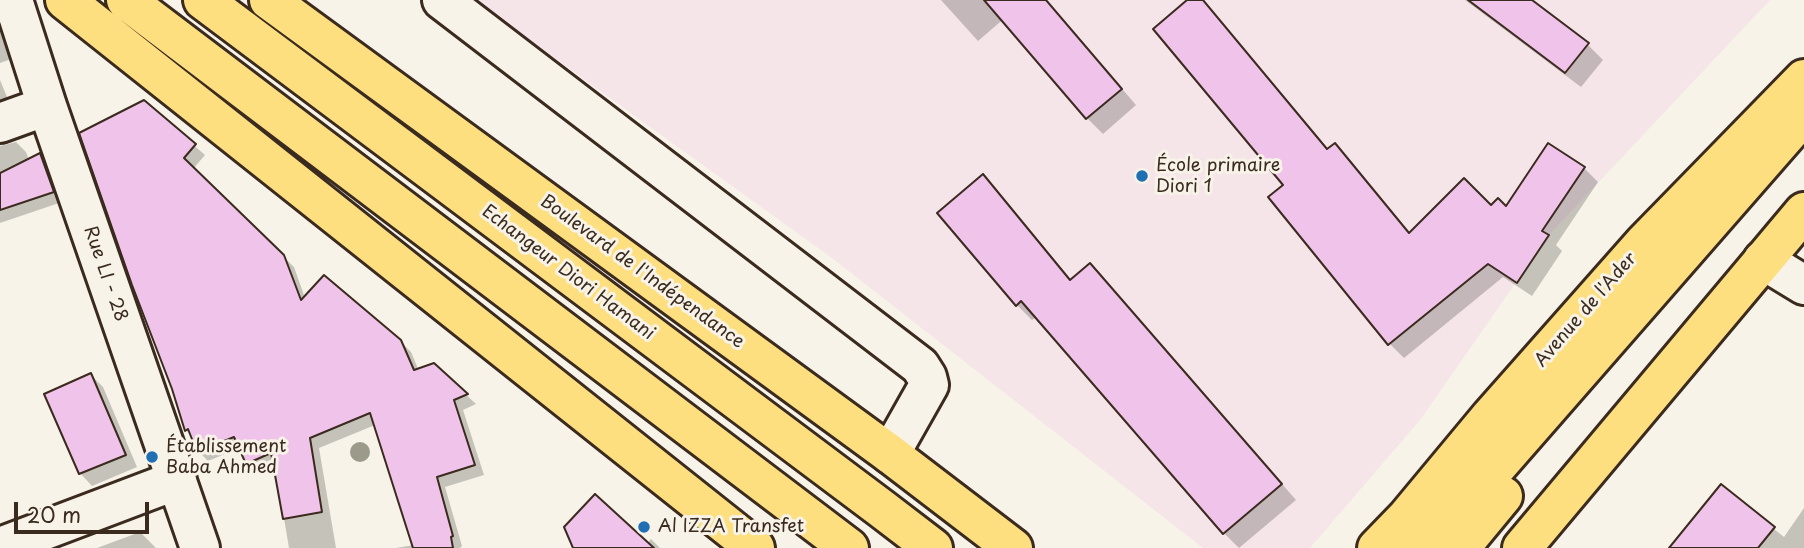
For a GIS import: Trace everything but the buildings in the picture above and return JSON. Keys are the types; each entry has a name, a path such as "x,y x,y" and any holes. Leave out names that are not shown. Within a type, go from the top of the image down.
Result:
{"main road":[{"path":"65,0 755,548"},
{"path":"84,0 158,74"},
{"path":"126,0 849,548"},
{"name":"Echangeur Diori Hamani","path":"203,0 933,548"},
{"name":"Boulevard de l'Indépendance","path":"270,0 890,454 1013,548"},
{"name":"Avenue de l'Ader","path":"1377,548 1407,517 1644,243 1804,79"},
{"name":"Avenue de l'Ader","path":"1422,548 1499,464 1804,113"},
{"path":"1460,548 1495,504 1804,152"},
{"path":"1522,548 1804,212"}],"street":[{"name":"Rue LI - 28","path":"13,0 200,548"},
{"path":"442,0 920,366 929,385 890,454"},
{"path":"0,123 47,106"},
{"path":"1763,260 1804,285"},
{"path":"0,547 177,480"}],"shaded area":[{"path":"474,0 1770,0 1549,235 1420,420 1310,548 1203,548 832,258"}],"place":[{"name":"École primaire Diori 1","path":"1142,176"},
{"name":"Établissement Baba Ahmed","path":"152,457"},
{"name":"Al IZZA Transfet","path":"644,527"}]}
